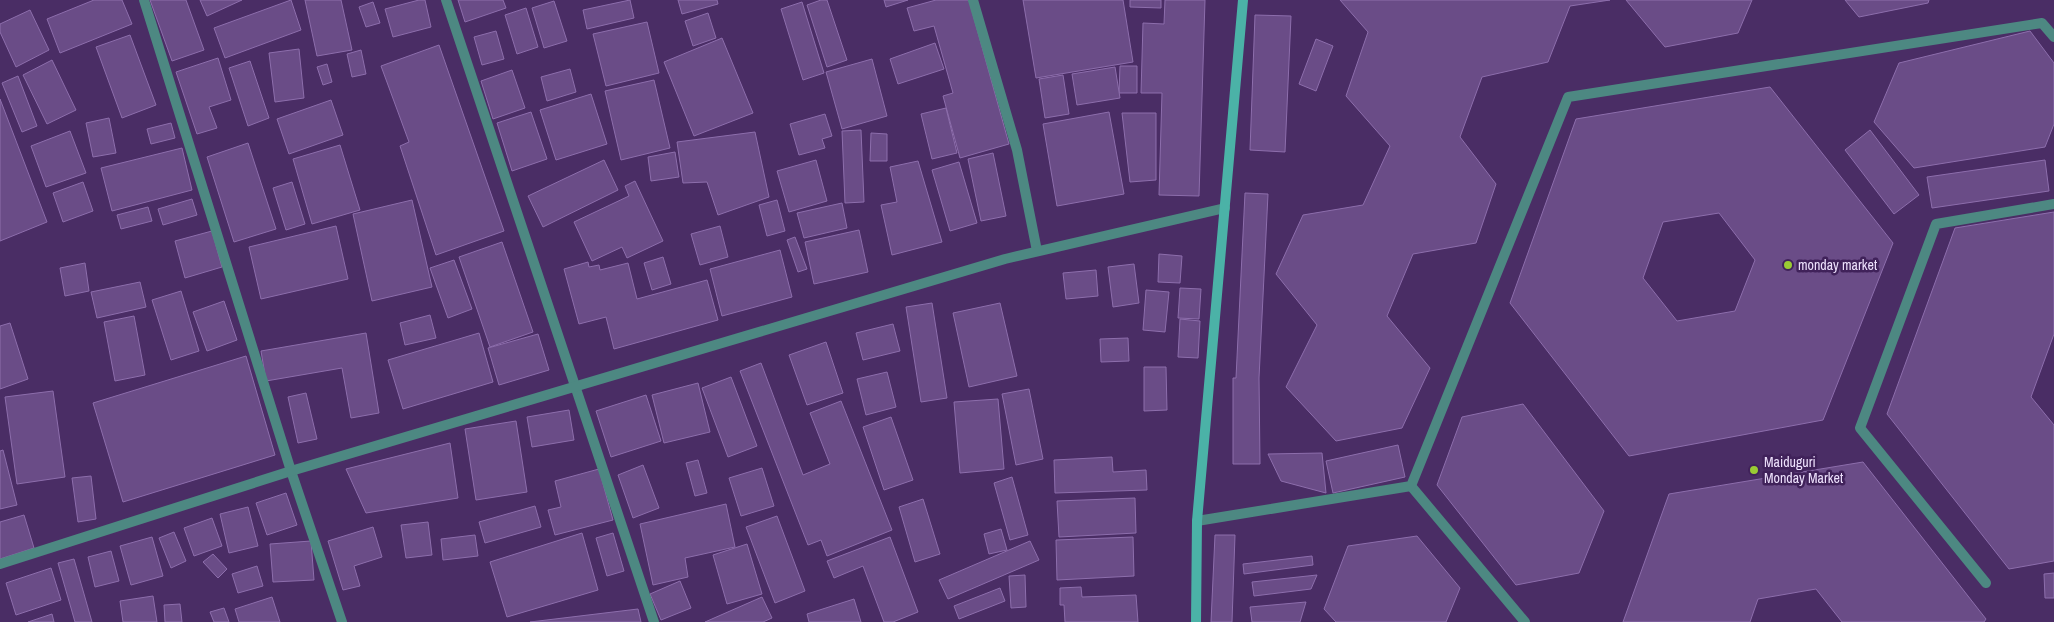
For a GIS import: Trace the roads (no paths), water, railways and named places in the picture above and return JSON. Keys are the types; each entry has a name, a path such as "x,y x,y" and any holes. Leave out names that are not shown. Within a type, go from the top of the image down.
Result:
{"main road":[{"path":"1196,622 1197,521 1243,0"}],"street":[{"path":"144,0 291,471 342,622"},
{"path":"446,0 654,622"},
{"path":"973,0 1017,150 1037,251"},
{"path":"1410,486 1568,96 2042,22 2054,37"},
{"path":"1986,584 1860,428 1936,224 2054,204"},
{"path":"0,564 291,471 1037,251 1225,208"},
{"path":"1197,521 1410,486"},
{"path":"1410,486 1525,622"}],"place":[{"name":"monday market","path":"1788,265"},
{"name":"Maiduguri Monday Market","path":"1754,470"}]}
